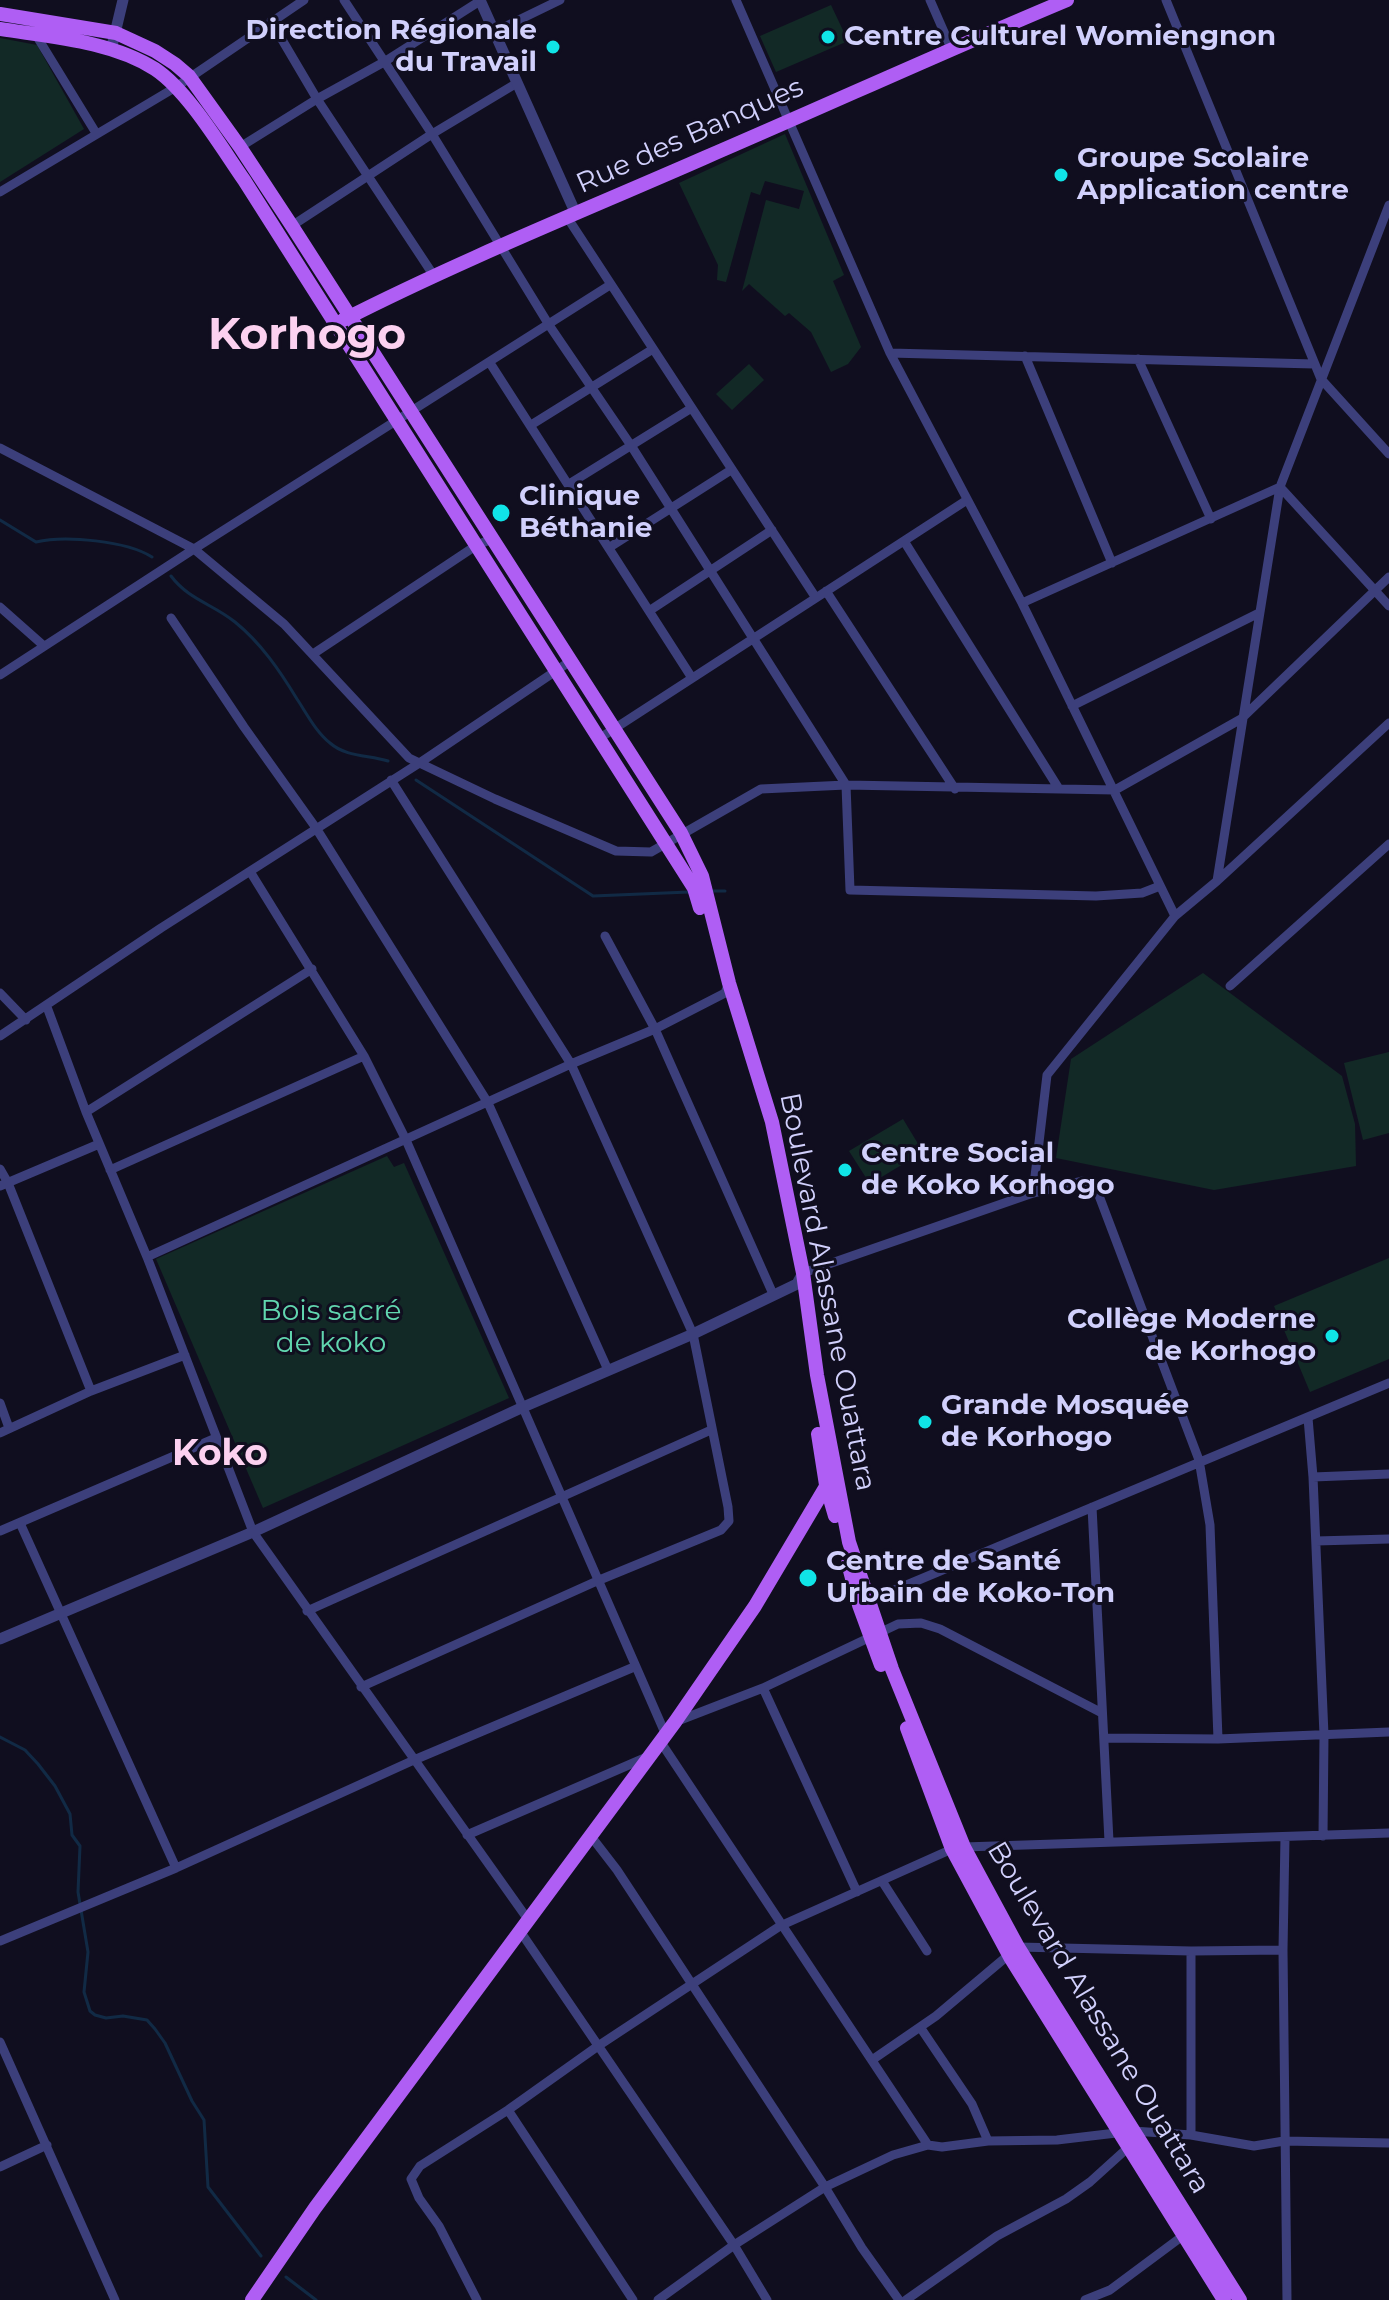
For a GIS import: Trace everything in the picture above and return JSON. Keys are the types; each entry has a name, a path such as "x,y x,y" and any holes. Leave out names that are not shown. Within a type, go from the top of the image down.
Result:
{"main road":[{"name":"Rue des Banques","path":"343,321 434,276 1067,0"},
{"name":"Boulevard Alassane Ouattara","path":"0,14 111,50 156,70 176,87 241,157 279,234 343,321 405,418 477,545 694,888 702,896"},
{"name":"Boulevard Alassane Ouattara","path":"0,29 36,35 54,30 116,33 155,51 189,76 241,157 292,226 343,321"},
{"name":"Boulevard Alassane Ouattara","path":"405,418 492,539 572,660 681,833 702,876 702,896 773,1156 800,1278 830,1479 875,1635 958,1848 1014,1952 1134,2137 1224,2300"},
{"path":"252,2300 315,2208 667,1732 755,1606 830,1479"},
{"name":"Boulevard Alassane Ouattara","path":"1189,2232 1240,2300"}],"street":[{"path":"111,50 123,0"},
{"path":"0,192 176,87 304,0"},
{"path":"344,0 846,785 850,890 1096,896 1142,893 1160,886"},
{"path":"241,157 317,99 384,62 480,0 571,216 610,285 816,598"},
{"path":"494,32 560,0"},
{"path":"736,0 890,353 1022,603 1175,916"},
{"path":"930,0 951,48"},
{"path":"1166,0 1321,379 1389,454"},
{"path":"271,21 317,99 434,276"},
{"path":"36,35 96,133"},
{"path":"279,234 432,134 517,83"},
{"path":"1217,881 1280,487 1389,205"},
{"path":"0,675 610,285"},
{"path":"531,425 653,349"},
{"path":"890,353 1314,364"},
{"path":"1025,356 1112,563"},
{"path":"1138,359 1211,519"},
{"path":"490,363 692,678"},
{"path":"569,484 690,409"},
{"path":"0,448 194,549 284,624 409,758 616,851 651,852 761,789 846,785 1115,790 1241,719 1389,577"},
{"path":"610,547 731,470"},
{"path":"1022,603 1280,487"},
{"path":"1280,487 1389,606"},
{"path":"600,738 967,500"},
{"path":"649,611 772,530"},
{"path":"313,654 477,545 492,539"},
{"path":"904,541 1059,789"},
{"path":"826,591 955,789"},
{"path":"0,607 44,646"},
{"path":"1072,706 1259,613"},
{"path":"171,618 316,828 488,1103 608,1370"},
{"path":"0,1036 572,660"},
{"path":"1033,1193 1047,1075 1175,916 1389,723"},
{"path":"361,1687 597,1581 721,1530 729,1521 693,1334 571,1064 391,780"},
{"path":"1230,986 1389,844"},
{"path":"251,873 364,1056 406,1140 634,1667 667,1732 780,1926 928,2145"},
{"path":"605,936 655,1029 773,1294"},
{"path":"86,1112 312,969"},
{"path":"147,1257 571,1064 655,1029 727,988"},
{"path":"0,993 26,1020"},
{"path":"47,1007 253,1532 467,1835 598,2046 734,2245 767,2300"},
{"path":"110,1170 364,1056"},
{"path":"4,1184 99,1144"},
{"path":"0,1169 91,1391"},
{"path":"0,1639 253,1532 521,1408 693,1334 800,1278 1033,1193 1083,1181 1098,1193 1199,1460 1210,1525 1218,1739"},
{"path":"0,1403 5,1430 91,1391 185,1355"},
{"path":"865,1603 1199,1460 1389,1383"},
{"path":"1308,1418 1324,1735 1323,1836"},
{"path":"307,1611 711,1430"},
{"path":"0,1531 216,1438"},
{"path":"1313,1477 1389,1474"},
{"path":"1092,1507 1109,1841"},
{"path":"20,1523 176,1868"},
{"path":"1316,1541 1389,1539"},
{"path":"667,1732 898,1624 921,1623 940,1629 1102,1713"},
{"path":"0,1941 176,1868 414,1760 634,1667"},
{"path":"763,1688 857,1892"},
{"path":"1104,1738 1218,1739 1389,1732"},
{"path":"467,1835 650,1756"},
{"path":"477,2300 439,2226 419,2198 411,2179 420,2166 780,1926 958,1848 1389,1833"},
{"path":"590,1835 617,1870 862,2248 899,2300"},
{"path":"1285,1837 1283,1950 1287,2300"},
{"path":"882,1881 927,1951"},
{"path":"872,2060 920,2027 1014,1952 1283,1950"},
{"path":"1191,1951 1191,2135"},
{"path":"920,2027 972,2104 988,2141"},
{"path":"0,2042 115,2300"},
{"path":"508,2110 633,2300"},
{"path":"658,2300 734,2245 825,2187 893,2155 928,2145 942,2147 988,2141 1191,2135 1254,2146 1284,2141 1389,2143"},
{"path":"906,2300 997,2236 1066,2199 1090,2182 1134,2137"},
{"path":"0,2167 47,2145"},
{"path":"1085,2300 1110,2290 1189,2232"}],"green space":[{"path":"831,5 848,41 776,72 760,36"},
{"path":"0,38 37,45 84,129 0,182"},
{"path":"785,134 844,275 833,281 861,347 848,364 831,372 811,332 789,313 785,316 749,284 742,291 766,200 799,209 804,191 765,181 760,195 751,192 726,282 717,280 718,265 679,183"},
{"path":"749,364 764,380 732,410 716,394"},
{"path":"1203,973 1342,1076 1355,1124 1356,1166 1214,1190 1056,1158 1071,1059"},
{"path":"1389,1052 1389,1133 1363,1140 1344,1063"},
{"path":"903,1119 923,1152 870,1184 849,1151"},
{"name":"Bois sacré de koko","path":"387,1156 394,1167 404,1163 509,1398 263,1508 156,1259"},
{"name":"Collège Moderne de Korhogo","path":"1389,1258 1389,1359 1310,1392 1274,1306"}],"waterway":[{"path":"0,520 36,542 63,539 112,543 152,557"},
{"path":"171,576 186,591 227,616 253,639 277,668 325,739 336,748 350,753 388,761"},
{"path":"416,780 593,896 689,892"},
{"path":"709,891 725,891"},
{"path":"0,1737 25,1750 38,1764 55,1786 70,1814 72,1835 80,1846 78,1892 88,1952 84,1992 90,2011 106,2018 123,2016 147,2020 165,2043 204,2120 208,2187 261,2256"},
{"path":"286,2277 316,2300"}],"place":[{"name":"Centre Culturel Womiengnon","path":"828,37"},
{"name":"Direction Régionale du Travail","path":"553,47"},
{"name":"Groupe Scolaire Application centre","path":"1061,175"},
{"name":"Clinique Béthanie","path":"501,513"},
{"name":"Centre Social de Koko Korhogo","path":"845,1170"},
{"name":"Collège Moderne de Korhogo","path":"1332,1336"},
{"name":"Grande Mosquée de Korhogo","path":"925,1422"},
{"name":"Centre de Santé Urbain de Koko-Ton","path":"808,1578"}],"district":[{"name":"Korhogo","path":"307,336"},
{"name":"Koko","path":"220,1454"}]}
